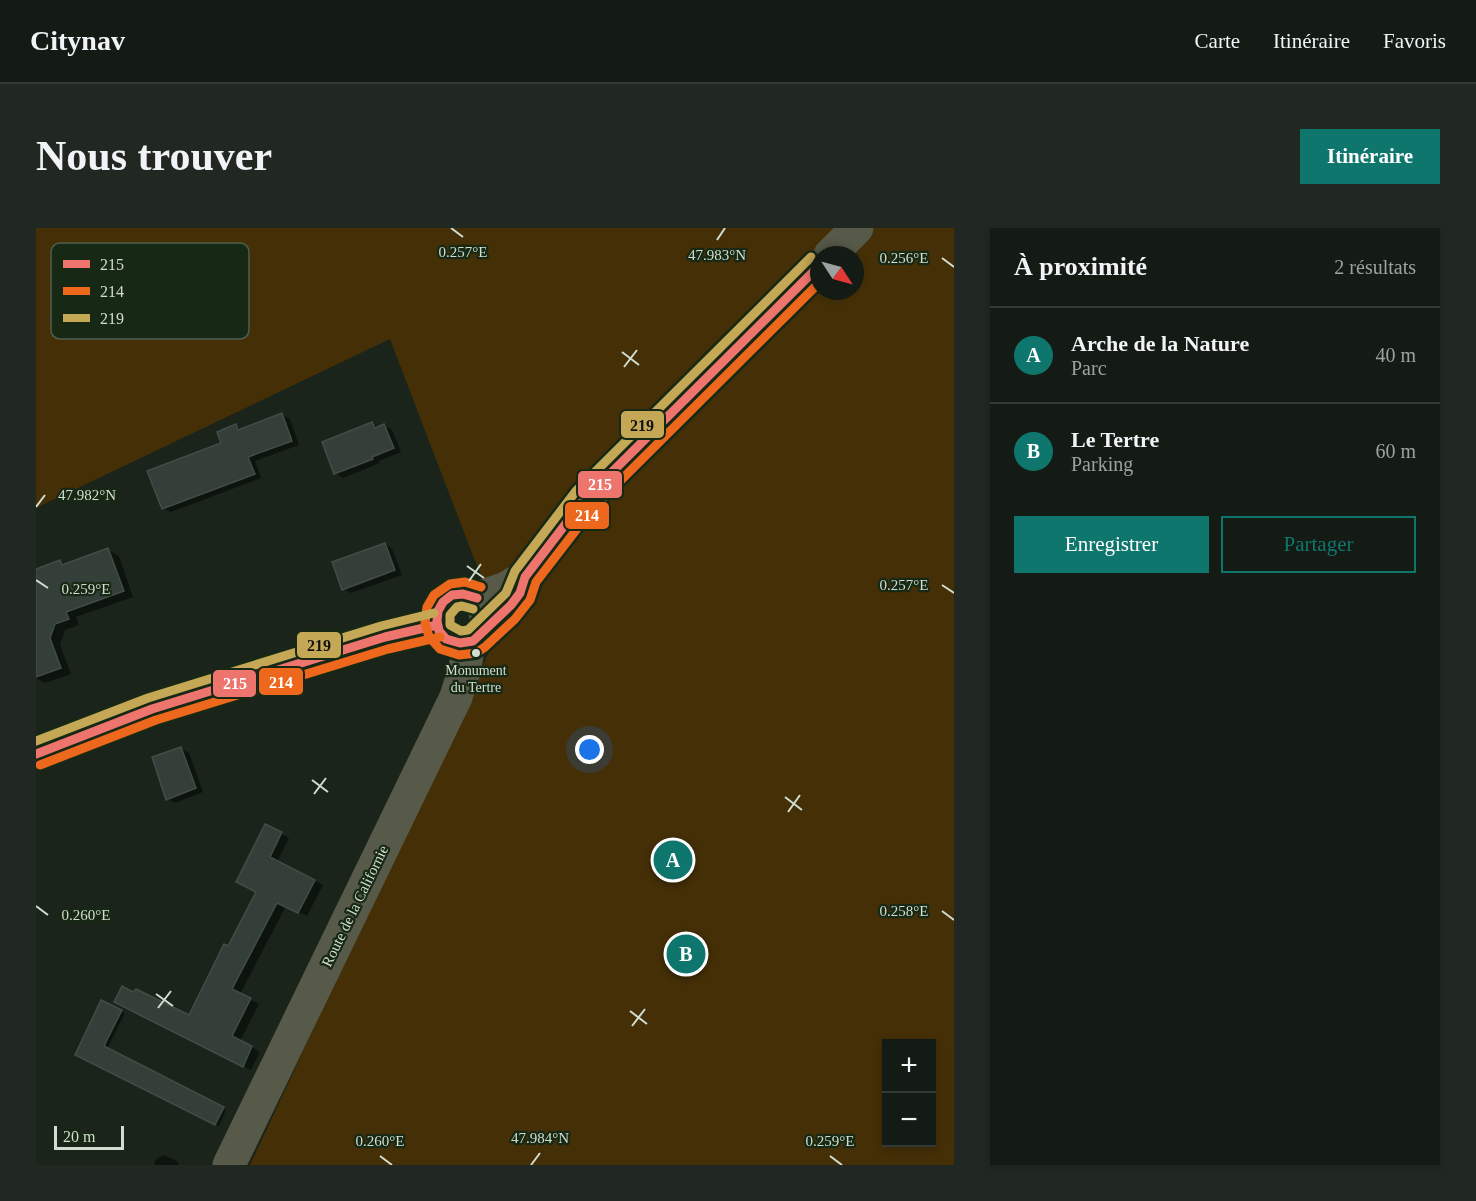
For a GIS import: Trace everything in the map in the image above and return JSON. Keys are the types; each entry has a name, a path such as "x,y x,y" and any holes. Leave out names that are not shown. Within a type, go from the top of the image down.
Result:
{"street":[{"path":"839,246 856,228"},
{"path":"477,623 463,593 447,597 438,609 437,625 446,639 461,644 504,590 525,577 584,500 810,275"},
{"name":"Route de la Californie","path":"230,1165 456,697 477,623"},
{"path":"36,754 152,709 385,637 437,625"}],"shaded area":[{"path":"36,228 954,228 954,1165 250,1165 502,624 473,556 390,339 36,508"}],"building":[{"path":"282,413 292,441 248,457 255,474 162,509 147,471 221,443 217,432 236,424 238,430"},
{"path":"372,422 375,428 384,424 394,448 334,474 322,442"},
{"path":"385,543 395,570 342,590 332,562"},
{"path":"108,548 124,591 66,612 69,619 55,624 50,638 61,668 36,677 36,569 60,560 62,565"},
{"path":"181,747 196,788 166,800 152,757"},
{"path":"265,824 282,832 270,857 315,880 298,913 277,903 232,989 251,998 232,1036 252,1046 243,1067 114,1002 122,986 133,992 136,989 189,1015 224,944 228,946 256,892 236,882"},
{"path":"101,1000 122,1010 104,1046 224,1107 215,1125 75,1055"}],"transit line":[{"name":"219","path":"473,609 457,607 450,615 450,625 461,631 468,630 506,593 515,571 576,491 810,258"},
{"name":"215","path":"477,598 463,594 452,595 443,602 438,611 437,621 439,631 446,639 460,643 473,641 511,605 520,593 525,577 584,500 810,275"},
{"name":"214","path":"481,587 465,582 450,584 434,595 427,607 425,623 429,637 440,649 459,655 476,653 515,619 530,600 536,582 593,508 810,292"},
{"name":"219","path":"36,741 148,698 381,626 434,613"},
{"name":"215","path":"36,754 152,709 385,637 437,625"},
{"name":"214","path":"40,765 156,720 388,649 440,637"}],"place":[{"name":"Monument du Tertre","path":"476,653"},
{"name":"Arche de la Nature","path":"673,860"},
{"name":"Le Tertre","path":"686,954"}]}
